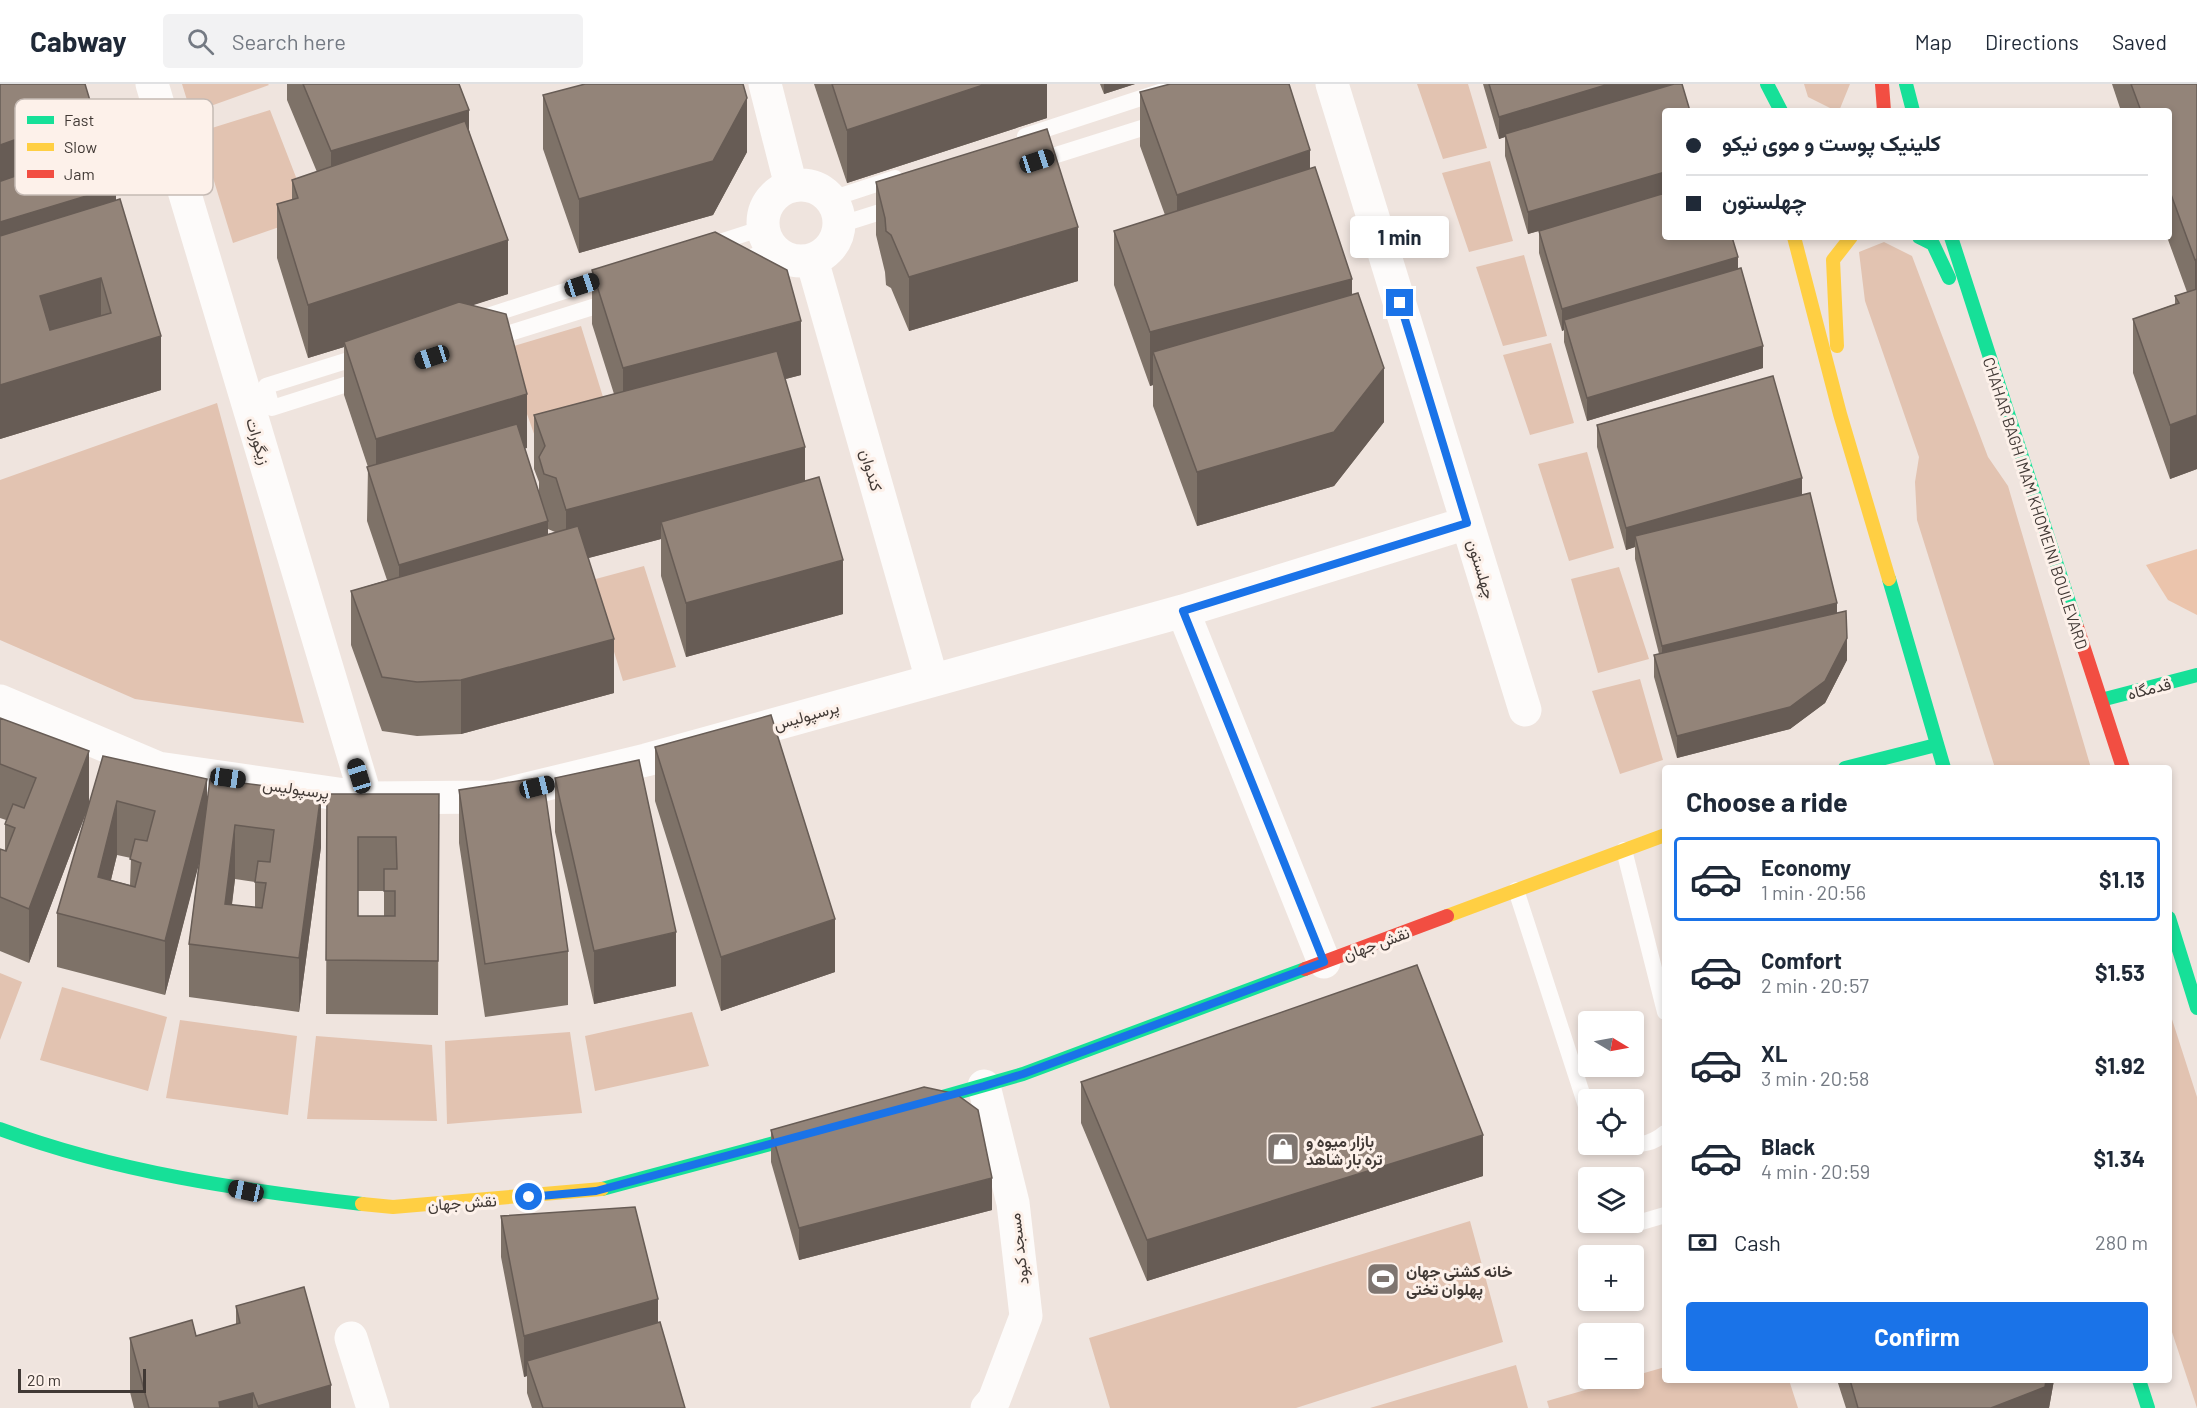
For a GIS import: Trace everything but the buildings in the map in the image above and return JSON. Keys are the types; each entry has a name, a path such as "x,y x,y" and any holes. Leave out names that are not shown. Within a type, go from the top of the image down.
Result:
{"street":[{"name":"زیگورات","path":"152,84 156,99"},
{"path":"765,84 791,186"},
{"name":"چهلستون","path":"1332,84 1525,710"},
{"path":"1767,84 1779,108"},
{"path":"1882,84 1884,108"},
{"path":"1906,84 1912,108"},
{"path":"791,186 816,187 835,212 834,244 825,254 812,260 789,259 769,239 765,210 771,199 791,186"},
{"name":"زیگورات","path":"185,195 366,798"},
{"path":"1795,240 1840,414 1943,765"},
{"path":"1840,414 1833,260 1849,240"},
{"path":"1925,240 1933,244 1992,369"},
{"name":"CHAHAR BAGH IMAM KHOMEINI BOULEVARD","path":"1952,240 2122,765"},
{"name":"کندوان","path":"812,260 932,680"},
{"name":"پرسپولیس","path":"0,701 158,768 366,798 494,798 646,760 1183,611 1467,523"},
{"path":"1183,611 1324,962"},
{"name":"قدمگاه","path":"2101,700 2197,675"},
{"path":"1857,765 1936,745"},
{"name":"نقش جهان","path":"893,1110 1023,1074 1662,836"},
{"path":"2172,928 2197,1008"},
{"name":"مسجد کبود","path":"984,1086 1013,1203 1026,1316 994,1400 987,1408"},
{"name":"نقش جهان","path":"0,1129 59,1151 246,1191 393,1207 596,1191 824,1129"},
{"path":"351,1338 373,1408"},
{"path":"2140,1383 2148,1408"}],"lane":[{"path":"1013,140 1184,84"},
{"path":"1020,167 1178,117"},
{"path":"835,212 911,173"},
{"path":"835,212 907,203"},
{"path":"696,249 769,239"},
{"path":"717,268 769,239"},
{"path":"458,325 628,271"},
{"path":"477,343 626,296"},
{"path":"375,375 272,408 266,386 379,350"},
{"path":"1624,850 1662,1000"},
{"path":"1516,890 1581,1089"},
{"path":"1644,1144 1662,1135"},
{"path":"1644,1221 1662,1216"}],"shaded area":[{"path":"182,84 269,85 213,105 213,99 187,99"},
{"path":"1417,84 1468,84 1487,148 1443,159"},
{"path":"1804,84 1850,84 1840,108 1830,108 1808,97"},
{"path":"270,110 311,216 233,243 213,178 213,128"},
{"path":"1490,161 1513,241 1469,252 1442,173"},
{"path":"1884,242 1912,256 1988,457 2008,486 2090,765 1994,765 1917,520 1915,482 1919,457 1865,301 1859,252"},
{"path":"1524,255 1547,336 1503,346 1476,267"},
{"path":"581,326 612,426 539,448 504,349"},
{"path":"1551,343 1574,423 1530,435 1503,355"},
{"path":"217,403 304,723 135,699 0,640 0,480"},
{"path":"1587,452 1614,548 1569,561 1538,464"},
{"path":"2197,549 2197,615 2168,600 2146,565"},
{"path":"644,566 676,667 623,681 592,580"},
{"path":"1619,567 1649,659 1598,673 1571,579"},
{"path":"1640,679 1663,760 1620,774 1592,691"},
{"path":"0,973 22,982 0,1040"},
{"path":"62,987 167,1017 148,1091 40,1060"},
{"path":"692,1012 709,1066 595,1091 585,1036"},
{"path":"2172,1019 2197,1097 2197,1408 2172,1332"},
{"path":"180,1020 297,1036 288,1115 166,1098"},
{"path":"570,1032 582,1113 447,1124 445,1041"},
{"path":"316,1036 432,1045 437,1121 307,1119"},
{"name":"خانه کشتی جهان پهلوان تختی","path":"1470,1221 1503,1342 1296,1408 1110,1408 1089,1338"},
{"path":"1516,1365 1528,1408 1370,1408"},
{"path":"1662,1368 1662,1383 1790,1383 1798,1408 1549,1408 1547,1401 1589,1389 1644,1389 1644,1373"}],"traffic: fast":[{"path":"1767,84 1779,108"},
{"path":"1906,84 1912,108"},
{"path":"1925,240 1933,244 1949,278"},
{"path":"1952,240 2077,627"},
{"path":"1889,579 1943,765"},
{"path":"2101,700 2197,675"},
{"path":"1857,765 1936,745"},
{"path":"2172,928 2197,1008"},
{"path":"911,1106 1023,1074 1305,969"},
{"path":"0,1129 88,1157 133,1168 224,1185 362,1204"},
{"path":"602,1189 815,1132"},
{"path":"2140,1383 2148,1408"}],"traffic: slow":[{"path":"1795,240 1840,414 1889,579"},
{"path":"1837,346 1833,260 1849,240"},
{"path":"1447,916 1662,836"},
{"path":"362,1204 393,1207 602,1189"}],"traffic: jam":[{"path":"1882,84 1884,108"},
{"path":"2077,627 2122,765"},
{"path":"1305,969 1447,916"}],"place":[{"name":"بازار میوه و تره بار شاهد","path":"1283,1149"},
{"name":"خانه کشتی جهان پهلوان تختی","path":"1383,1279"}],"route":[{"path":"529,1197 596,1191 984,1086 1023,1074 1324,962 1183,611 1467,523 1400,303"}]}
